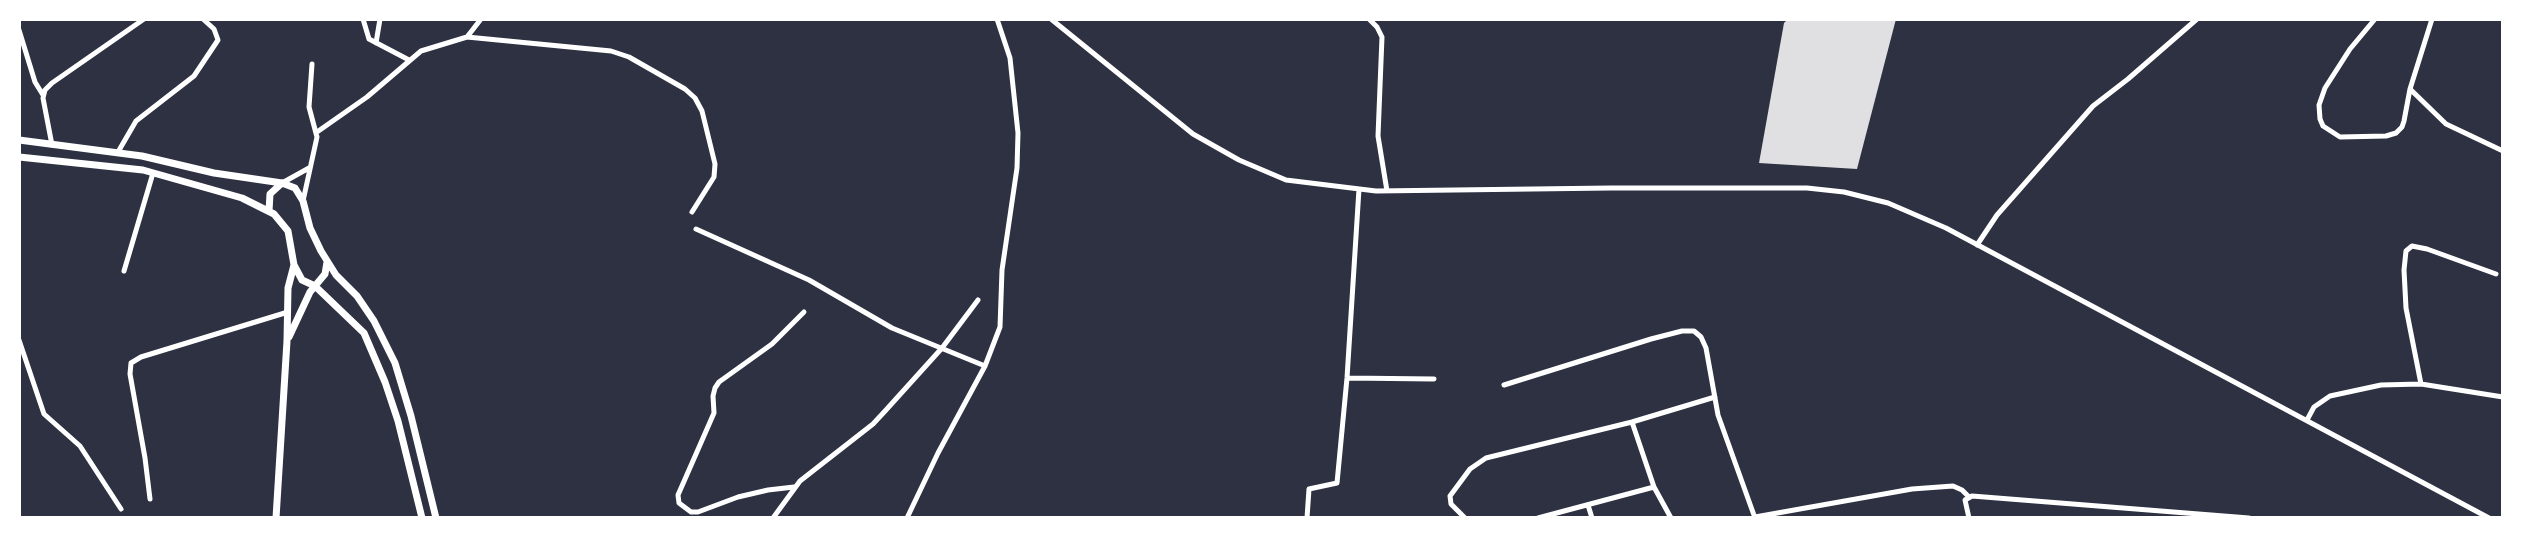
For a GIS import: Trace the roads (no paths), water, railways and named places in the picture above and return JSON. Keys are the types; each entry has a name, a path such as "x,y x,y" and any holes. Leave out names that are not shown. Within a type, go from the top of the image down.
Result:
{"street":[{"path":"43,95 52,83 144,19"},
{"path":"118,152 136,121 194,76 218,40 214,29 203,19"},
{"path":"363,19 366,34 376,43 408,60"},
{"path":"376,43 380,19"},
{"path":"467,37 481,19"},
{"path":"907,518 985,366 1000,327 1002,270 1018,144 1010,58 997,19"},
{"path":"1051,19 1179,124 1214,147 1261,171 1286,180 1387,191 1686,187 1831,190 1888,203 1978,246 2489,518"},
{"path":"1369,19 1382,37 1378,136 1387,191"},
{"path":"1978,246 1997,215 2093,106 2197,19"},
{"path":"2375,19 2331,75 2319,105 2320,119 2328,131 2340,137 2390,135 2402,127 2410,89 2432,19"},
{"path":"19,30 35,82 43,95 52,145"},
{"path":"317,132 367,97 408,60 428,47 467,37 611,51 629,57 695,97 702,111 715,164 713,177 692,212"},
{"path":"303,201 317,132 309,107 312,64"},
{"path":"2410,89 2446,124 2503,151"},
{"path":"19,140 118,152 214,173 282,183 295,188 303,201 315,240 336,275 357,296 374,321 396,363 436,518"},
{"path":"19,157 153,173 242,198 269,211 288,230 294,265 302,279 315,286 364,333 398,421 422,518"},
{"path":"269,211 270,194 282,183 312,167"},
{"path":"124,271 153,173"},
{"path":"1307,518 1309,489 1337,483 1347,378 1359,190"},
{"path":"696,229 809,280 892,328 985,366"},
{"path":"2421,384 2406,308 2406,251 2414,246 2427,249 2496,274"},
{"path":"287,341 302,307 325,274 327,259"},
{"path":"276,518 289,280 294,265"},
{"path":"773,518 794,487 873,424 942,348 978,300"},
{"path":"150,499 130,374 131,363 141,357 288,312"},
{"path":"794,487 748,495 698,512 691,512 679,503 678,495 714,413 713,396 719,382 772,344 804,312"},
{"path":"1504,385 1651,339 1691,330 1701,337 1706,348 1714,397 1723,430 1755,517 1912,489 1953,486 1968,496 2249,518"},
{"path":"19,340 44,414 80,446 121,509"},
{"path":"1347,378 1434,379"},
{"path":"2307,420 2314,407 2335,394 2381,385 2421,384 2503,397"},
{"path":"1465,518 1451,504 1450,496 1470,469 1486,458 1632,422 1714,397"},
{"path":"1632,422 1654,487 1671,518"},
{"path":"1538,518 1654,487"},
{"path":"1968,496 1965,500 1969,518"},
{"path":"1588,505 1592,518"}]}
